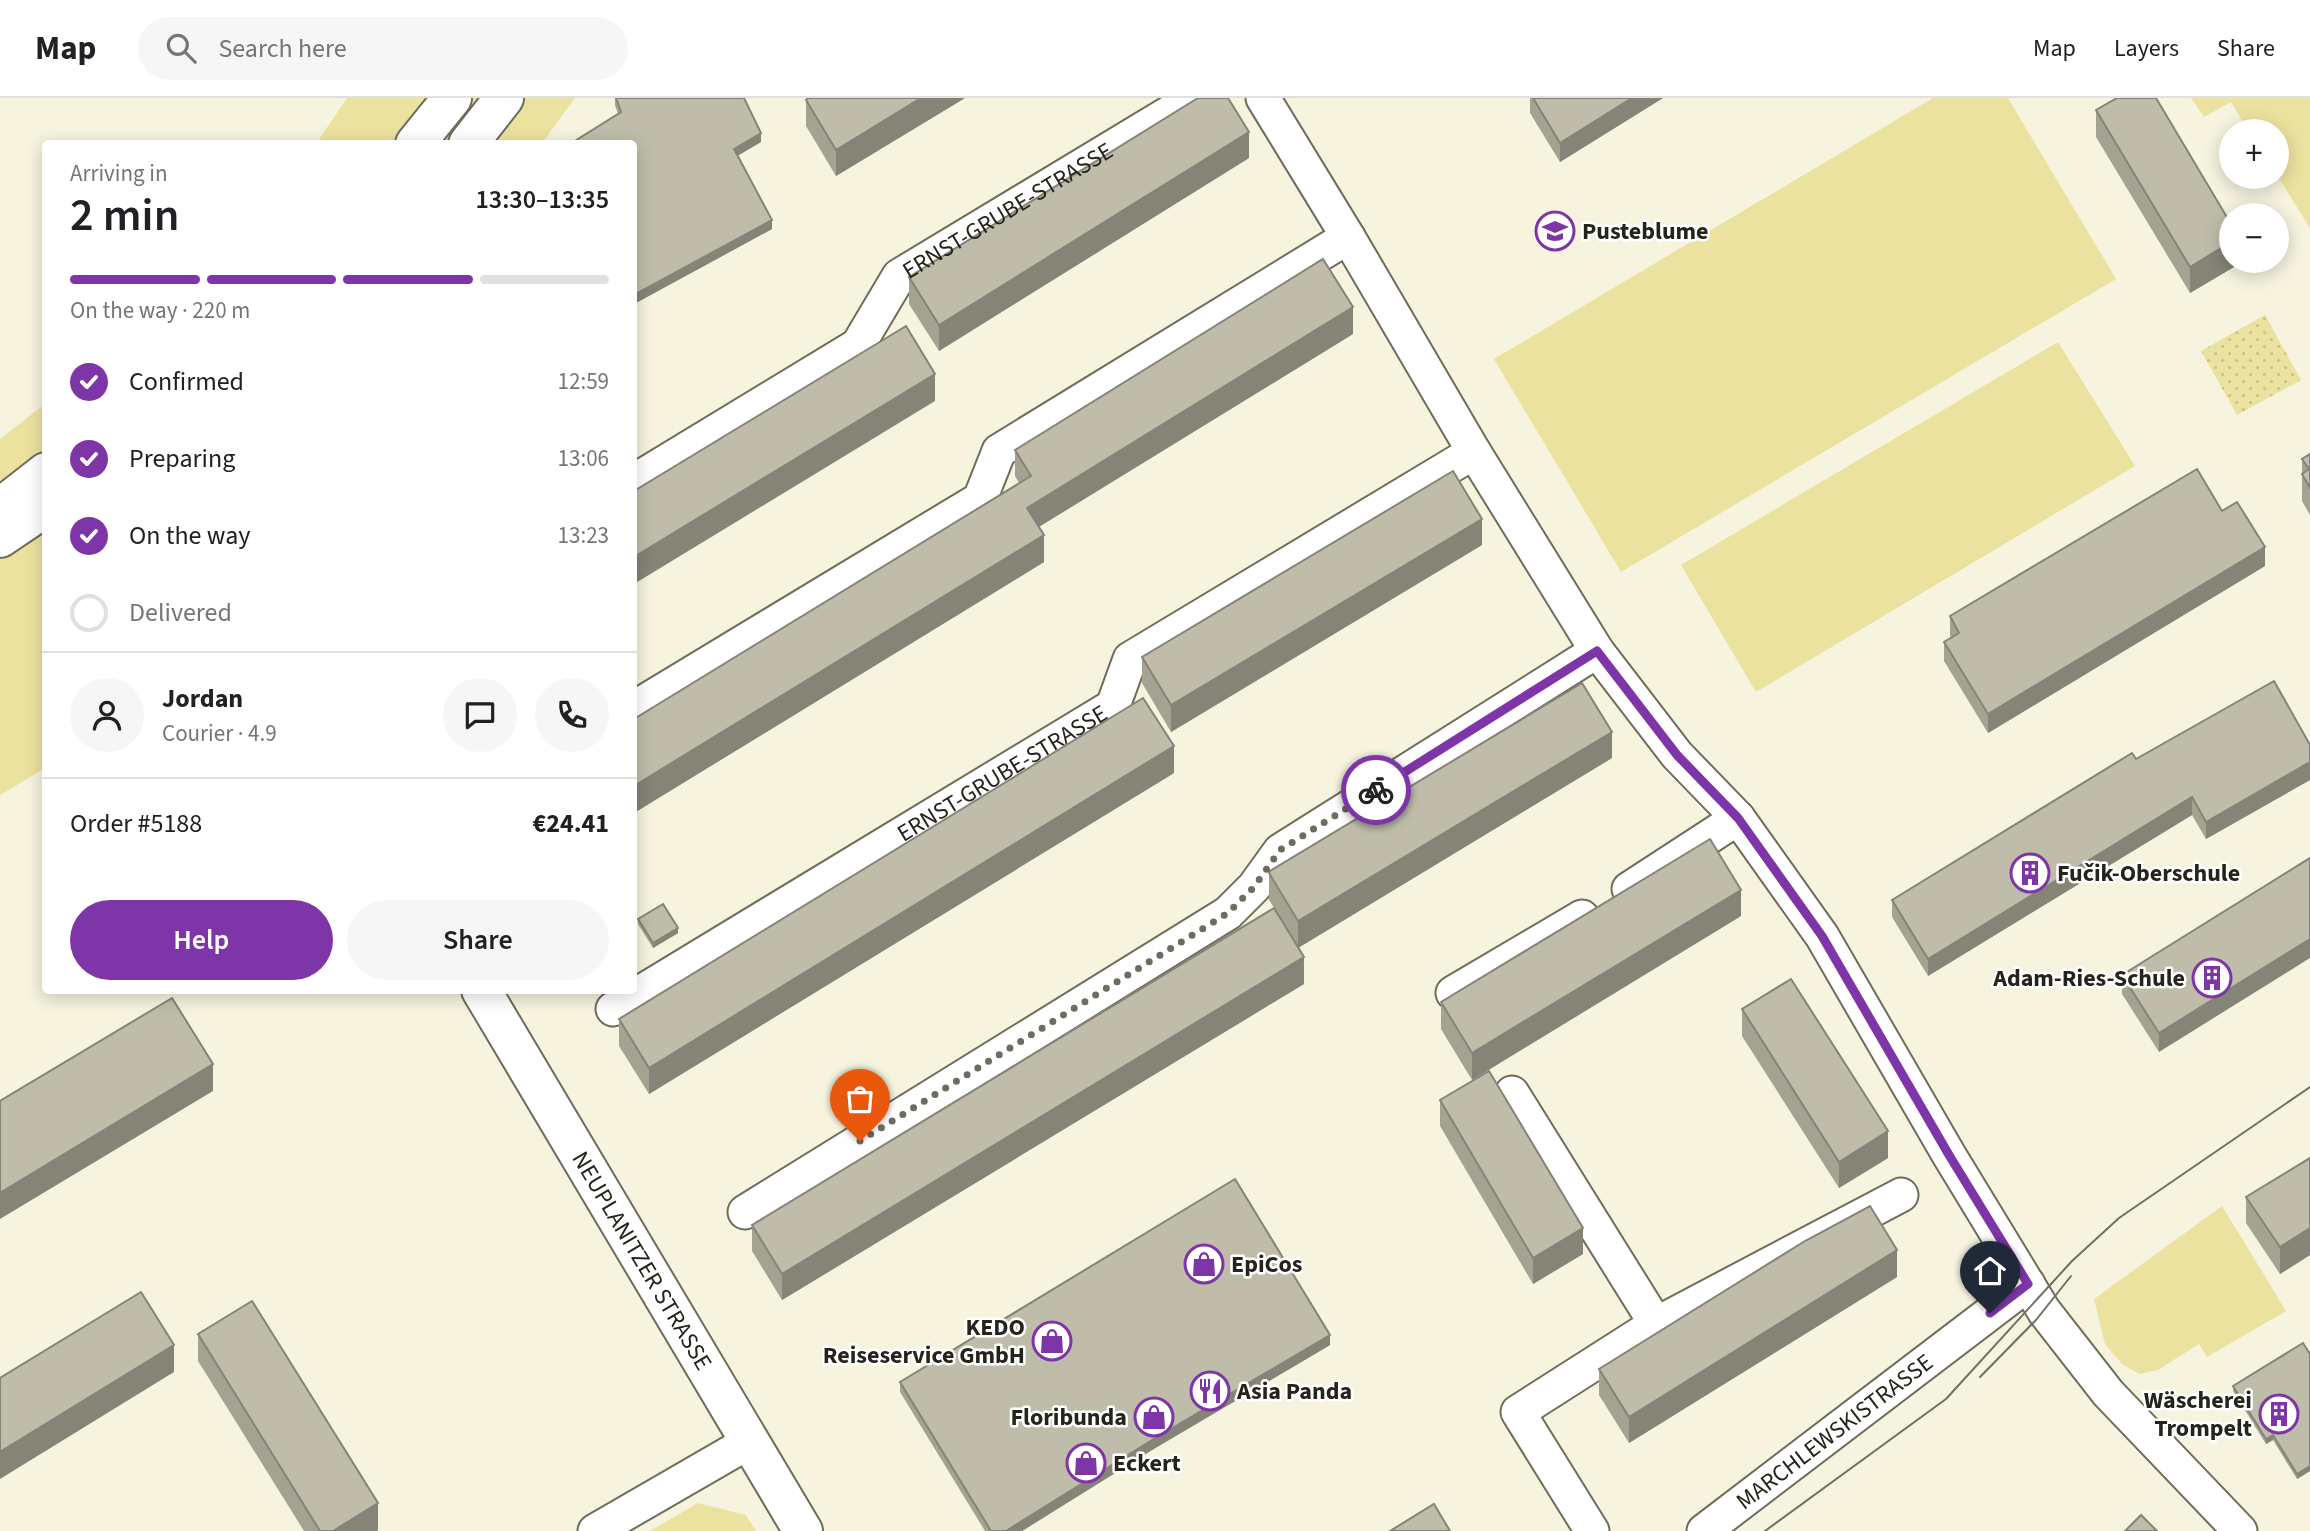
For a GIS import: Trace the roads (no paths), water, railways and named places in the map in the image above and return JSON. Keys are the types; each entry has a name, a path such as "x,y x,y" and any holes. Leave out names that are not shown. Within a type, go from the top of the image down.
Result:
{"street":[{"path":"418,140 452,98"},
{"path":"471,140 504,98"},
{"path":"486,140 499,124 512,98"},
{"name":"ERNST-GRUBE-STRASSE","path":"637,479 858,345 899,276 1194,98"},
{"path":"1263,98 1474,452 1597,651 1677,755 1738,818 1822,936 1949,1155 2044,1311 2108,1393 2240,1531"},
{"path":"637,706 980,499 999,451 1348,237"},
{"name":"ERNST-GRUBE-STRASSE","path":"613,1009 1113,706 1130,659 1474,452"},
{"path":"0,508 42,475"},
{"path":"0,538 42,510"},
{"path":"745,1212 1228,913 1254,887 1280,850 1597,651"},
{"path":"1453,993 1643,881 1738,818"},
{"name":"NEUPLANITZER STRASSE","path":"483,994 803,1531"},
{"path":"1512,1093 1657,1324"},
{"path":"1592,1531 1518,1412 1657,1324 1901,1195"},
{"name":"MARCHLEWSKISTRASSE","path":"1704,1531 2028,1284"},
{"path":"595,1531 749,1441"}],"tram line":[{"path":"1765,1531 1946,1399 2072,1261 2119,1218 2310,1087"},
{"path":"1980,1377 2036,1320 2071,1276"}],"place":[{"name":"Pusteblume","path":"1555,231"},
{"name":"Fučik-Oberschule","path":"2030,873"},
{"name":"Adam-Ries-Schule","path":"2212,978"},
{"name":"EpiCos","path":"1204,1264"},
{"name":"KEDO Reiseservice GmbH","path":"1052,1341"},
{"name":"Asia Panda","path":"1210,1391"},
{"name":"Wäscherei Trompelt","path":"2279,1414"},
{"name":"Floribunda","path":"1154,1417"},
{"name":"Eckert","path":"1086,1463"}]}
